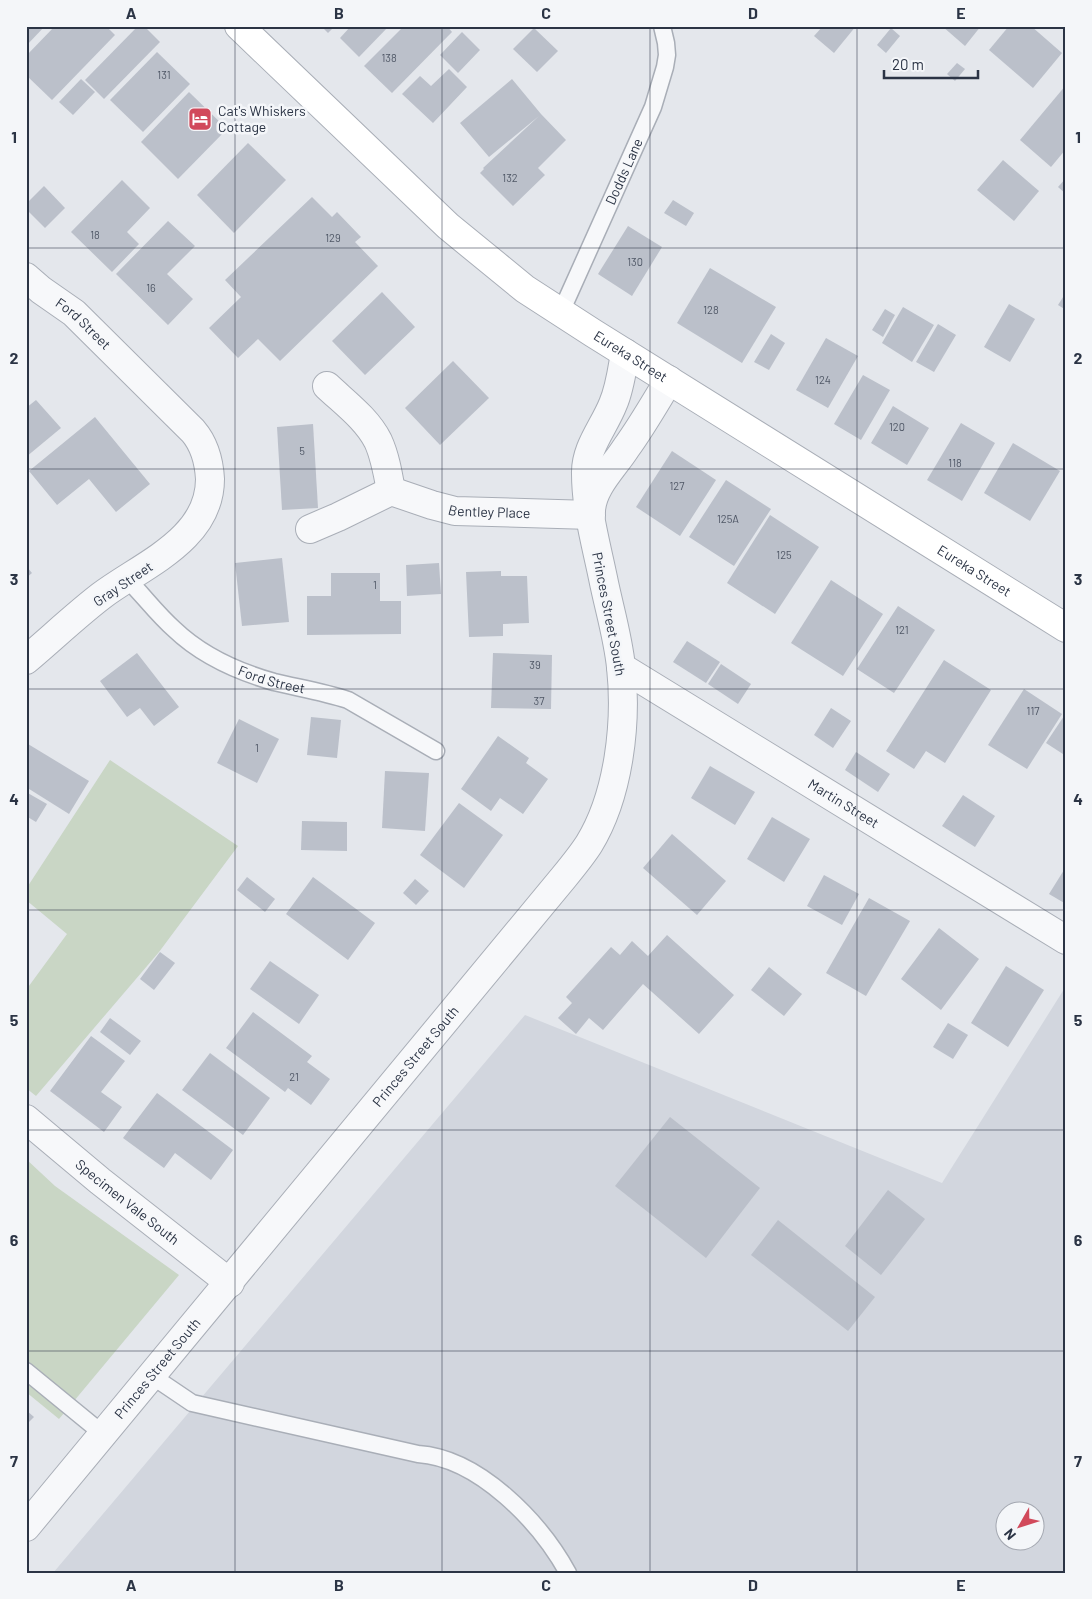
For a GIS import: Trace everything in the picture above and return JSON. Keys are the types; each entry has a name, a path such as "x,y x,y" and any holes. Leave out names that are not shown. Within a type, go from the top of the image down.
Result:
{"street":[{"name":"Eureka Street","path":"239,26 448,226 525,288 625,353 1066,628"},
{"name":"Ford Street","path":"26,277 74,313 193,430 203,446 209,463 210,488 208,498"},
{"name":"Princes Street South","path":"26,1527 230,1283 564,877 590,842 608,801 618,758 622,714 621,667 591,515 586,484 587,460 616,396 625,353"},
{"name":"Princes Street South","path":"591,515 592,502 599,486 627,448 670,380"},
{"path":"310,529 391,490 382,452 371,428 327,386"},
{"name":"Bentley Place","path":"391,490 444,509 465,512 591,515"},
{"name":"Gray Street","path":"26,660 101,596 154,563 199,520 208,498"},
{"name":"Martin Street","path":"621,667 1066,940"},
{"name":"Specimen Vale South","path":"26,1118 100,1181 230,1283"}],"lane":[{"name":"Dodds Lane","path":"561,312 652,107 667,56 662,26"},
{"name":"Ford Street","path":"127,579 174,630 214,658 273,681 348,700 436,751"},
{"path":"26,1371 103,1434"},
{"path":"152,1376 192,1403 447,1459 489,1483 525,1513 554,1548 568,1573"}],"shaded area":[{"path":"1066,986 1066,1573 53,1573 525,1015 942,1183"}],"green space":[{"path":"110,760 238,846 159,952 36,1096 26,1088 26,990 67,934 26,900 26,889"},
{"path":"26,1159 55,1186 179,1275 59,1419 26,1392"}],"building":[{"path":"26,26 45,26 26,46"},
{"path":"55,26 106,26 115,35 52,100 26,75 26,56"},
{"path":"138,26 144,26 160,42 104,99 85,80"},
{"path":"321,26 335,26 328,33"},
{"path":"351,26 389,26 359,57 340,38"},
{"path":"404,26 447,26 452,32 392,93 364,66"},
{"path":"823,26 856,26 834,53 814,36"},
{"path":"942,26 981,26 965,46"},
{"path":"1009,26 1031,26 1062,53 1033,88 989,50"},
{"path":"534,28 558,51 537,72 513,49"},
{"path":"891,28 900,36 886,53 877,45"},
{"path":"462,32 480,50 458,73 440,55"},
{"path":"157,52 190,84 143,132 110,100"},
{"path":"957,63 965,69 955,81 947,74"},
{"path":"449,69 467,87 433,123 402,94 420,76 431,86"},
{"path":"81,79 95,92 73,115 59,102"},
{"path":"512,79 566,140 538,168 545,175 513,206 480,173 483,168 539,116 489,157 460,123"},
{"path":"1066,85 1066,149 1051,167 1020,140"},
{"path":"189,92 227,129 178,179 141,142"},
{"path":"248,143 286,180 234,233 197,195"},
{"path":"1003,160 1039,191 1014,221 977,190"},
{"path":"1066,178 1066,194 1058,187"},
{"path":"122,180 150,208 127,232 139,244 112,272 71,232"},
{"path":"44,186 65,208 45,228 26,209 26,204"},
{"path":"312,197 332,217 337,212 361,237 355,242 378,266 280,361 258,339 238,358 209,328 241,297 225,280"},
{"path":"673,200 694,213 686,226 664,213"},
{"path":"168,221 195,246 167,274 193,299 168,325 116,274"},
{"path":"628,226 662,247 632,296 598,274"},
{"path":"710,268 776,307 742,363 677,323"},
{"path":"382,292 415,327 365,375 332,341"},
{"path":"1066,295 1066,310 1058,305"},
{"path":"1009,304 1035,319 1010,362 984,347"},
{"path":"903,307 934,325 912,362 882,343"},
{"path":"885,309 895,315 883,337 872,330"},
{"path":"938,324 956,335 934,372 916,362"},
{"path":"771,334 785,343 769,370 754,362"},
{"path":"826,338 858,356 828,408 796,390"},
{"path":"453,361 489,398 440,445 405,408"},
{"path":"863,375 890,390 861,440 834,424"},
{"path":"36,400 61,428 26,457 26,408"},
{"path":"893,406 929,428 907,465 871,443"},
{"path":"95,417 150,484 116,512 89,479 57,505 29,471"},
{"path":"961,423 995,443 962,501 927,480"},
{"path":"313,424 318,508 282,510 277,427"},
{"path":"1013,443 1060,471 1030,521 984,493"},
{"path":"672,451 716,480 680,536 636,507"},
{"path":"726,480 771,509 734,566 689,537"},
{"path":"770,515 819,547 775,614 727,583"},
{"path":"282,558 289,622 242,626 235,563"},
{"path":"439,563 441,594 407,596 406,565"},
{"path":"26,566 32,573 26,578"},
{"path":"501,571 501,576 527,576 529,623 503,624 503,636 469,637 466,572"},
{"path":"331,573 380,573 380,601 401,601 401,634 307,635 307,596 331,596"},
{"path":"831,580 883,614 843,676 791,643"},
{"path":"898,606 935,630 894,693 857,669"},
{"path":"687,641 720,662 706,683 673,662"},
{"path":"137,653 179,707 154,726 140,708 127,717 100,681"},
{"path":"493,653 552,655 551,709 491,708"},
{"path":"944,660 991,690 945,763 926,751 914,769 886,751"},
{"path":"721,664 751,684 738,704 708,684"},
{"path":"1024,689 1062,714 1027,769 988,745"},
{"path":"831,708 851,721 833,748 814,735"},
{"path":"1066,713 1066,756 1046,743"},
{"path":"311,717 341,720 337,758 307,755"},
{"path":"239,719 279,739 257,783 217,763"},
{"path":"498,736 529,758 526,763 548,779 523,814 500,798 491,811 461,789"},
{"path":"28,744 89,781 69,814 26,787 26,747"},
{"path":"856,752 890,774 878,792 845,770"},
{"path":"710,766 755,792 735,825 691,798"},
{"path":"385,771 429,773 425,831 382,828"},
{"path":"26,792 47,804 36,822 26,816"},
{"path":"963,795 995,816 975,847 942,826"},
{"path":"459,803 503,835 464,888 420,855"},
{"path":"772,817 810,839 784,882 747,859"},
{"path":"302,821 347,822 347,851 301,850"},
{"path":"672,834 726,881 697,915 643,868"},
{"path":"1064,870 1066,871 1066,904 1049,894"},
{"path":"824,875 859,894 842,925 807,906"},
{"path":"247,877 275,899 265,912 237,890"},
{"path":"313,877 375,923 348,960 286,914"},
{"path":"415,879 429,891 416,905 403,893"},
{"path":"869,898 910,921 866,996 826,973"},
{"path":"939,928 979,959 941,1010 901,979"},
{"path":"667,935 734,995 699,1034 643,984 603,1030 589,1018 576,1034 558,1018 572,1003 566,997 611,947 620,955 632,941 648,956"},
{"path":"160,952 175,963 154,990 140,979"},
{"path":"270,961 319,995 299,1024 250,989"},
{"path":"1006,966 1044,990 1008,1047 971,1023"},
{"path":"769,967 802,994 784,1016 751,990"},
{"path":"253,1012 312,1056 307,1062 330,1079 311,1105 288,1088 285,1092 226,1048"},
{"path":"110,1018 141,1041 130,1055 100,1032"},
{"path":"948,1023 968,1035 953,1059 933,1047"},
{"path":"91,1036 125,1061 101,1092 122,1107 104,1132 50,1091"},
{"path":"210,1053 270,1098 243,1135 182,1090"},
{"path":"157,1093 233,1150 211,1180 175,1153 164,1168 123,1138"},
{"path":"670,1117 760,1188 706,1258 615,1186"},
{"path":"888,1190 925,1219 881,1275 845,1246"},
{"path":"778,1220 875,1297 848,1331 751,1255"},
{"path":"26,1410 34,1417 26,1425"}],"place":[{"name":"Cat's Whiskers Cottage","path":"200,119"}]}
